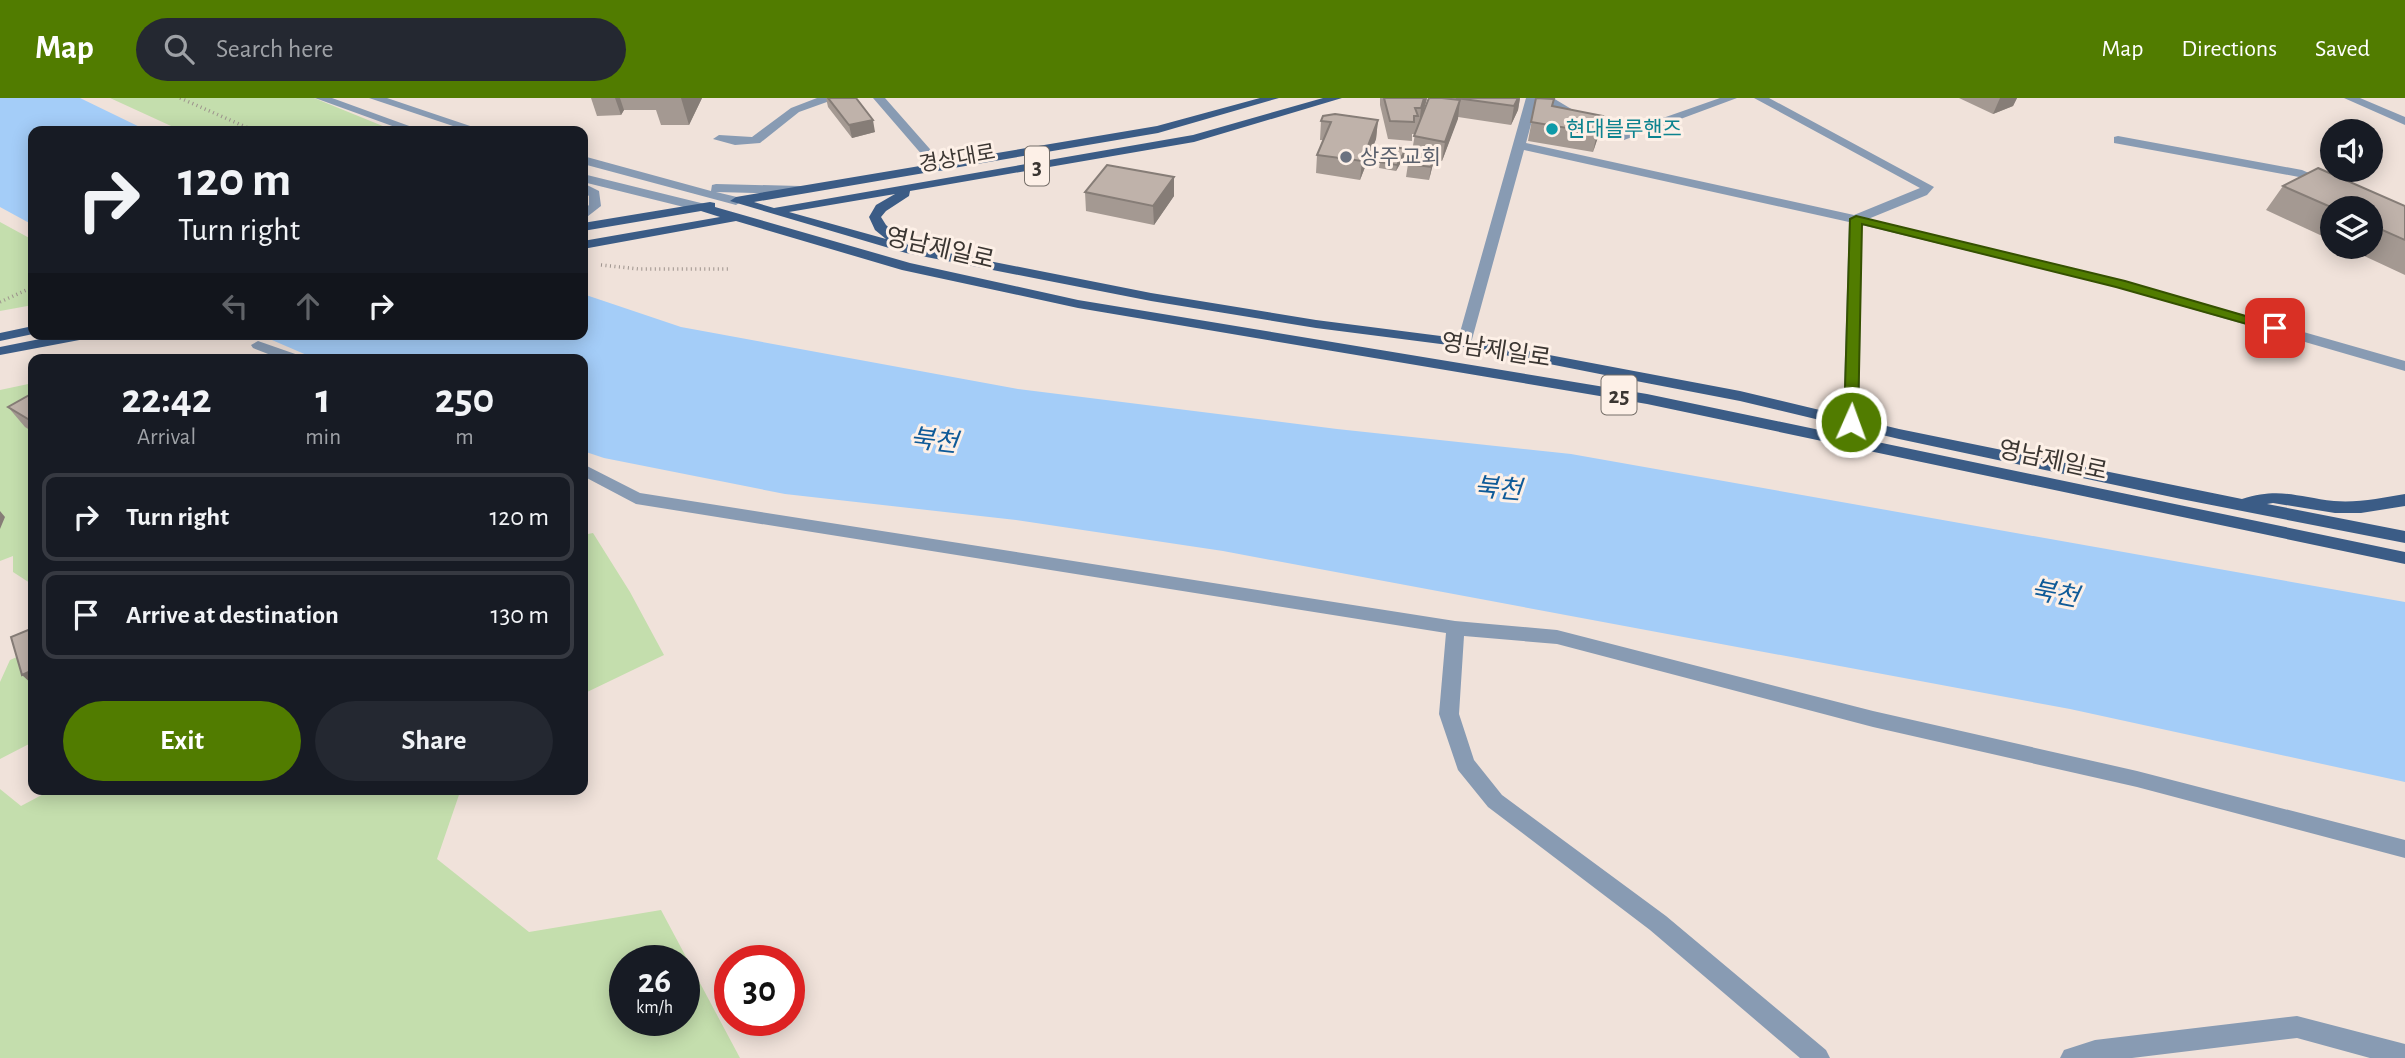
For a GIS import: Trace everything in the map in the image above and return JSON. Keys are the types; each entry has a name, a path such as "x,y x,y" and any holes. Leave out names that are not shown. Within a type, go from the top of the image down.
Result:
{"main road":[{"name":"경상대로","path":"588,226 940,169 1157,129 1273,98"},
{"name":"경상대로","path":"588,244 1194,138 1336,98"},
{"path":"905,249 880,227 875,217 881,208 915,187"},
{"name":"영남제일로","path":"736,201 905,249 1151,297 1464,343 1740,396 2241,505 2405,537"},
{"name":"영남제일로","path":"700,207 906,267 1078,304 1647,399 2405,558"},
{"path":"0,337 28,331"},
{"path":"0,351 58,340"},
{"path":"2241,505 2273,497 2335,507 2361,507 2405,500"}],"street":[{"path":"321,98 402,126"},
{"path":"374,98 463,126"},
{"path":"719,139 736,143 762,140 805,104 831,98"},
{"path":"878,98 940,169"},
{"path":"1464,343 1532,98"},
{"path":"1546,98 1611,135 1624,136 1731,98"},
{"path":"1760,98 1928,187 1923,192 1856,219"},
{"path":"2350,98 2405,121"},
{"path":"2118,140 2302,174 2338,188"},
{"path":"1519,145 1856,219 2120,284 2405,366"},
{"name":"영남제일로","path":"588,161 736,201"},
{"name":"영남제일로","path":"588,179 700,207"},
{"path":"675,185 807,190"},
{"path":"588,190 595,194 595,206 588,212"},
{"path":"1851,422 1856,219"},
{"path":"258,345 282,354"},
{"path":"588,472 636,498 1455,628 1557,637 1704,677 2137,779 2405,849"},
{"path":"1455,628 1449,714 1465,764 1495,801 1658,923 1818,1058"},
{"path":"2072,1058 2095,1051 2297,1027 2405,1056"}],"path":[{"path":"180,98 244,126"},
{"path":"601,265 639,269 729,269"},
{"path":"0,302 28,289"}],"green space":[{"path":"110,98 314,98 383,126 171,126"},
{"path":"0,222 28,237 28,306 0,311"},
{"path":"28,384 28,582 13,572 13,556 0,561 0,390"},
{"path":"593,533 630,592 664,655 588,692 588,534"},
{"path":"28,652 28,745 0,759 0,682 10,660"},
{"path":"0,789 21,806 42,795 459,795 437,859 529,932 661,910 680,945 609,945 609,1036 700,1036 700,983 714,1009 714,1036 728,1036 740,1058 0,1058"}],"water":[{"path":"0,98 80,98 138,126 28,126 28,222 0,207"},
{"name":"북천","path":"588,296 681,327 1018,389 1337,429 1571,454 2405,602 2405,782 2070,709 1223,551 1016,520 785,494 604,458 588,453 588,354 304,354 272,340 588,340"}],"building":[{"path":"828,98 856,98 873,120 849,125"},
{"path":"1384,98 1424,98 1421,108 1415,108 1418,116 1414,116 1414,122 1390,121"},
{"path":"1429,98 1460,100 1445,142 1414,136"},
{"path":"1456,98 1518,98 1514,106"},
{"path":"1536,98 1554,99 1552,106 1603,116 1597,133 1531,122"},
{"path":"1335,114 1378,120 1362,161 1317,155 1331,122 1321,121 1323,116"},
{"path":"1388,146 1406,149 1397,165 1380,162"},
{"path":"1413,149 1435,151 1431,167 1408,164"},
{"path":"1107,165 1174,177 1153,206 1085,192"},
{"path":"2318,168 2320,182 2350,182 2382,196 2320,196 2320,202 2283,186"},
{"path":"2383,196 2405,206 2405,240 2383,230"},
{"path":"28,396 28,419 8,407"},
{"path":"28,630 28,672 22,675 11,637"}],"place":[{"name":"현대블루핸즈","path":"1552,129"},
{"name":"상주 교회","path":"1346,157"}],"route":[{"path":"1851,422 1856,219 2120,284 2275,328"}]}
